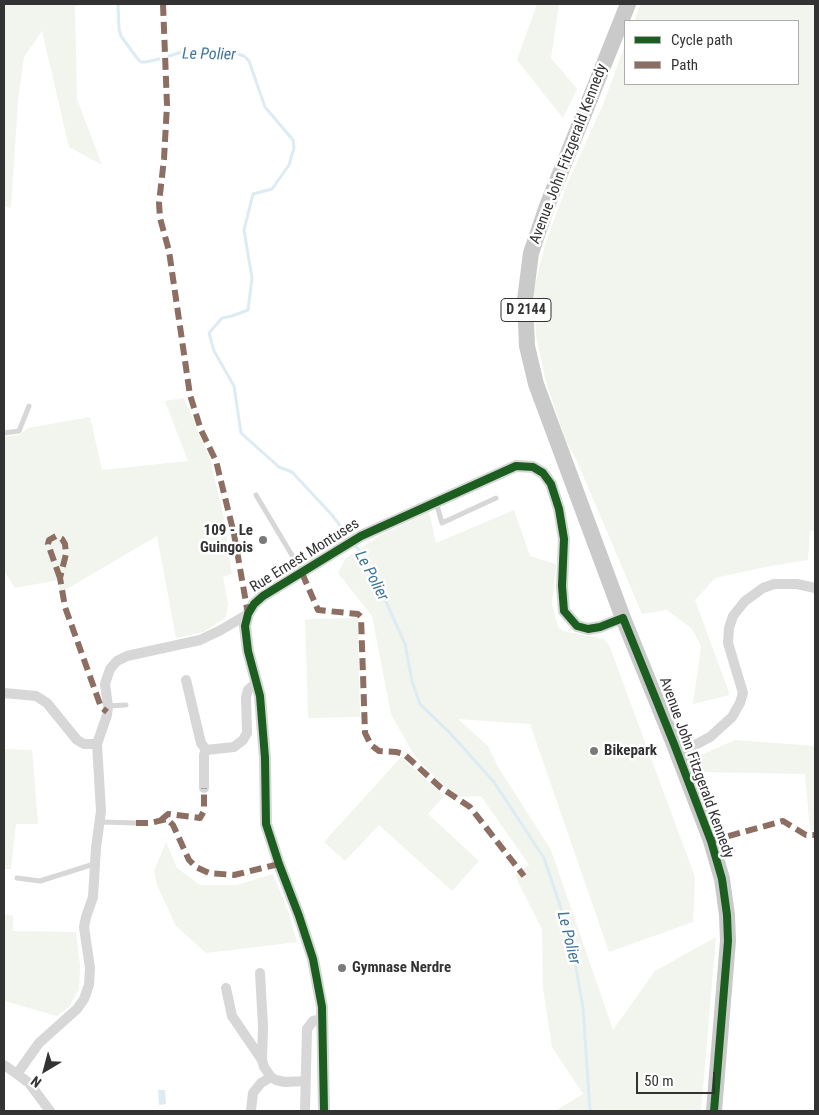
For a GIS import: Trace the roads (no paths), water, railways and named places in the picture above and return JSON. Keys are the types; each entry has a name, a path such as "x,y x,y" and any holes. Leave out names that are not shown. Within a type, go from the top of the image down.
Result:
{"main road":[{"name":"Avenue John Fitzgerald Kennedy","path":"628,4 547,206 531,252 525,300 527,346 536,384 623,618 711,841 722,879 727,915 727,961 714,1111"}],"street":[{"name":"Rue Ernest Montuses","path":"324,1111 322,1007 313,959 300,916 278,864 266,824 265,758 260,696 248,651 245,626 248,614 254,604 263,596 361,536 516,466 533,467 543,473 551,484 560,509 564,539 562,586 564,611 577,626 588,629 600,627 623,618"},
{"path":"684,771 687,758 693,746 710,736 732,718 740,704 743,693 728,643 729,628 733,616 745,601 763,588 774,584 797,584 815,588"},
{"path":"17,1074 39,1043 77,1009 84,999 89,985 90,968 84,927 93,897 101,811 97,744 108,706 105,684 110,669 117,661 127,656 200,640 222,630 248,614"},
{"path":"186,680 201,743 206,750"},
{"path":"206,750 234,747 243,740 247,733 246,697 248,690 256,682"},
{"path":"4,693 36,696 47,703 77,740 84,744 97,744"},
{"path":"204,788 204,755 206,750"},
{"path":"260,973 263,1026 262,1060"},
{"path":"226,988 232,1016 262,1060 270,1077 285,1082 305,1081"},
{"path":"305,1111 307,1029 313,1021 322,1019"},
{"path":"4,1065 29,1083 50,1111"},
{"path":"250,1110 253,1093 261,1083 270,1077"}],"lane":[{"path":"4,432 19,431 29,406"},
{"path":"256,495 302,572"},
{"path":"436,502 442,523 496,498"},
{"path":"108,706 126,704"},
{"path":"100,822 136,823"},
{"path":"17,878 40,882 95,864"}],"waterway":[{"name":"Le Polier","path":"118,4 121,36 137,58 141,62 159,59"},
{"name":"Le Polier","path":"169,56 182,52 238,54 244,56 249,61 265,107 293,140 294,148 289,165 272,189 253,194 244,230 252,278 248,310 222,318 209,333 214,351 234,386 241,433 279,467 292,472 332,515 350,539"},
{"name":"Le Polier","path":"354,544 363,555 379,586 405,644 412,681 420,704 450,733 494,782 544,858 571,938 583,1008 590,1111"}],"place":[{"name":"109 - Le Guingois","path":"263,540"},
{"name":"Bikepark","path":"594,751"},
{"name":"Gymnase Nerdre","path":"342,968"}]}
